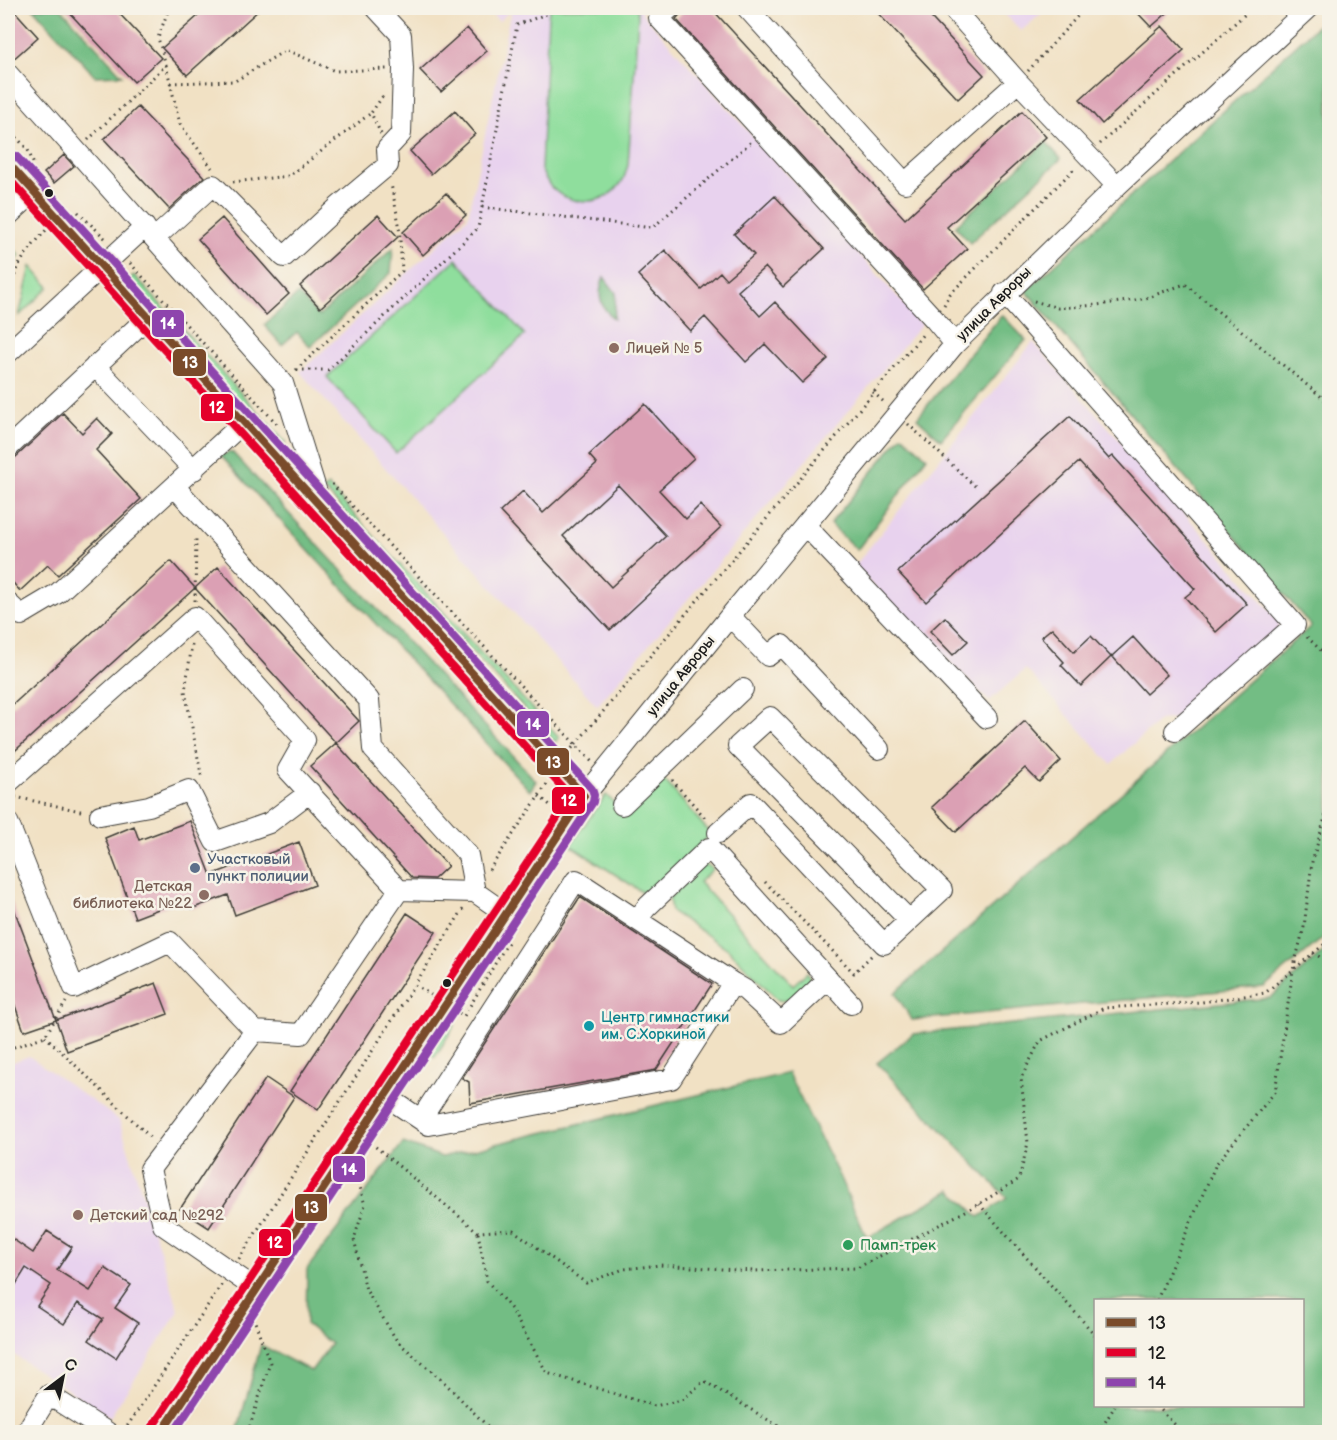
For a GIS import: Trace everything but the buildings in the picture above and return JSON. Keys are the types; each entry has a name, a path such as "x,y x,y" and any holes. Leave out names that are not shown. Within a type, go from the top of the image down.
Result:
{"street":[{"path":"8,353 119,250 150,232 213,185 219,186 284,256 388,165 387,149 401,134 403,69 401,35 376,8"},
{"path":"670,8 659,18 935,320 954,344"},
{"path":"747,8 905,183 1018,82"},
{"path":"951,8 1117,186"},
{"name":"улица Авроры","path":"162,1432 584,796 954,344 1004,293 1117,186 1309,8"},
{"path":"8,74 150,232 290,376 322,510"},
{"path":"8,163 34,192 64,211 101,266 584,796"},
{"path":"8,216 34,192"},
{"path":"1004,293 1295,625 1175,731"},
{"path":"8,448 147,317"},
{"path":"95,366 194,470"},
{"path":"8,603 21,615 58,593 243,423"},
{"path":"175,487 369,700 373,749 468,855 475,892"},
{"path":"805,525 987,718"},
{"path":"730,616 768,656 782,645 879,749"},
{"path":"8,783 195,617 304,740 288,770 399,890 475,892 505,913"},
{"path":"622,805 743,689"},
{"path":"718,833 751,803 884,944 942,890 770,717 738,746 909,920"},
{"path":"100,815 148,806 189,790 215,842 269,823 309,792"},
{"path":"8,822 74,988 170,942 255,1031 301,1034 399,890"},
{"path":"637,920 646,908 709,848 851,1004"},
{"path":"421,1119 576,880 745,990 781,1023 828,979"},
{"path":"384,1095 429,1125 671,1078 734,983"},
{"path":"255,1031 150,1169 163,1226 256,1288"},
{"path":"26,1432 50,1395 107,1432"}],"path":[{"path":"169,8 158,38 180,124 219,186 289,176 371,113"},
{"path":"1018,82 1085,8"},
{"path":"290,376 328,370 478,228 517,25 549,13"},
{"path":"170,83 236,81 286,50 335,71 403,69"},
{"path":"77,151 166,65"},
{"path":"482,207 652,228 763,131"},
{"path":"290,376 402,272 399,224 388,165"},
{"path":"8,311 11,284 20,261 64,211 119,250 281,428"},
{"path":"1004,293 1058,308 1143,299 1185,284 1329,404"},
{"path":"123,1432 231,1272 475,892 574,744 935,320"},
{"path":"873,392 977,488"},
{"path":"328,479 603,773"},
{"path":"196,527 195,617 185,692 202,781"},
{"path":"1295,625 1329,658"},
{"path":"661,768 718,833"},
{"path":"8,795 100,815"},
{"path":"1157,1299 1216,1164 1275,1092 1293,970 1304,927 1312,862 1329,801"},
{"path":"758,874 854,973 884,944"},
{"path":"478,1232 513,1230 586,1282 624,1269 660,1265 753,1270 857,1268 979,1204 1019,1179 1028,1143 1022,1078 1040,1041 1104,1008 1202,1002 1265,993 1327,942 1329,937"},
{"path":"1314,953 1329,963"},
{"path":"8,1050 45,1036 74,988"},
{"path":"45,1036 137,1127 165,1149"},
{"path":"371,1143 478,1232 487,1281 511,1309 547,1373 655,1406 682,1400 704,1381 788,1432"},
{"path":"353,1171 365,1205 354,1239 366,1290 397,1341 445,1383 493,1432"},
{"path":"979,1204 1094,1335"},
{"path":"248,1432 270,1363 255,1321"},
{"path":"1099,1432 1114,1407"},
{"path":"1158,1407 1182,1432"}],"shaded area":[{"name":"Лицей № 5","path":"486,8 642,8 642,13 922,324 597,706 300,372 468,217 511,10 499,21"},
{"path":"999,8 1048,8 1021,31"},
{"path":"1033,342 1280,622 1274,641 1189,717 1160,720 1111,764 1026,669 989,701 854,567"},
{"name":"Детский сад №292","path":"29,1056 119,1120 179,1311 110,1417 8,1351 8,1064"}],"green space":[{"path":"33,8 61,8 122,75 95,76"},
{"path":"550,8 637,8 628,165 621,183 614,191 597,200 577,201 559,194 551,187 541,170"},
{"path":"1329,15 1329,925 1324,937 1264,987 912,1020 895,993 1311,626 1026,291"},
{"path":"1046,142 1061,159 970,243 955,226"},
{"path":"8,243 20,256 16,259 8,284"},
{"path":"393,248 391,273 310,347 297,332 282,345 264,325 298,294 319,316"},
{"path":"456,259 525,335 396,453 327,377"},
{"path":"31,266 49,287 19,316"},
{"path":"134,275 286,443 280,448 128,280"},
{"path":"604,277 616,293 614,319 602,305 600,289"},
{"path":"1002,315 1026,340 941,440 917,418"},
{"path":"902,435 927,457 857,550 830,524"},
{"path":"232,452 536,781 530,791 220,455"},
{"path":"328,486 559,738 555,742 324,489"},
{"path":"660,775 711,834 645,894 570,845 606,795 622,810"},
{"path":"704,864 713,869 699,882 793,985 807,972 811,981 792,998 778,1000 728,949 671,911 669,898"},
{"path":"1329,947 1329,1432 237,1432 261,1345 311,1371 331,1344 306,1324 307,1269 403,1143 442,1157 788,1073 867,1238 951,1190 979,1217 1007,1198 877,1063 913,1034 1270,998"},
{"path":"448,1020 455,1025 435,1057 427,1053"}],"transit line":[{"name":"14","path":"16,156 592,789 594,795 593,802 174,1432"},
{"name":"13","path":"8,163 584,796 162,1432"},
{"name":"12","path":"8,178 571,797 153,1426"}],"place":[{"name":"Лицей № 5","path":"614,348"},
{"name":"Участковый пункт полиции","path":"195,868"},
{"name":"Детская библиотека №22","path":"204,895"},
{"name":"Центр гимнастики им. С.Хоркиной","path":"589,1026"},
{"name":"Детский сад №292","path":"78,1215"},
{"name":"Памп-трек","path":"848,1245"}]}
